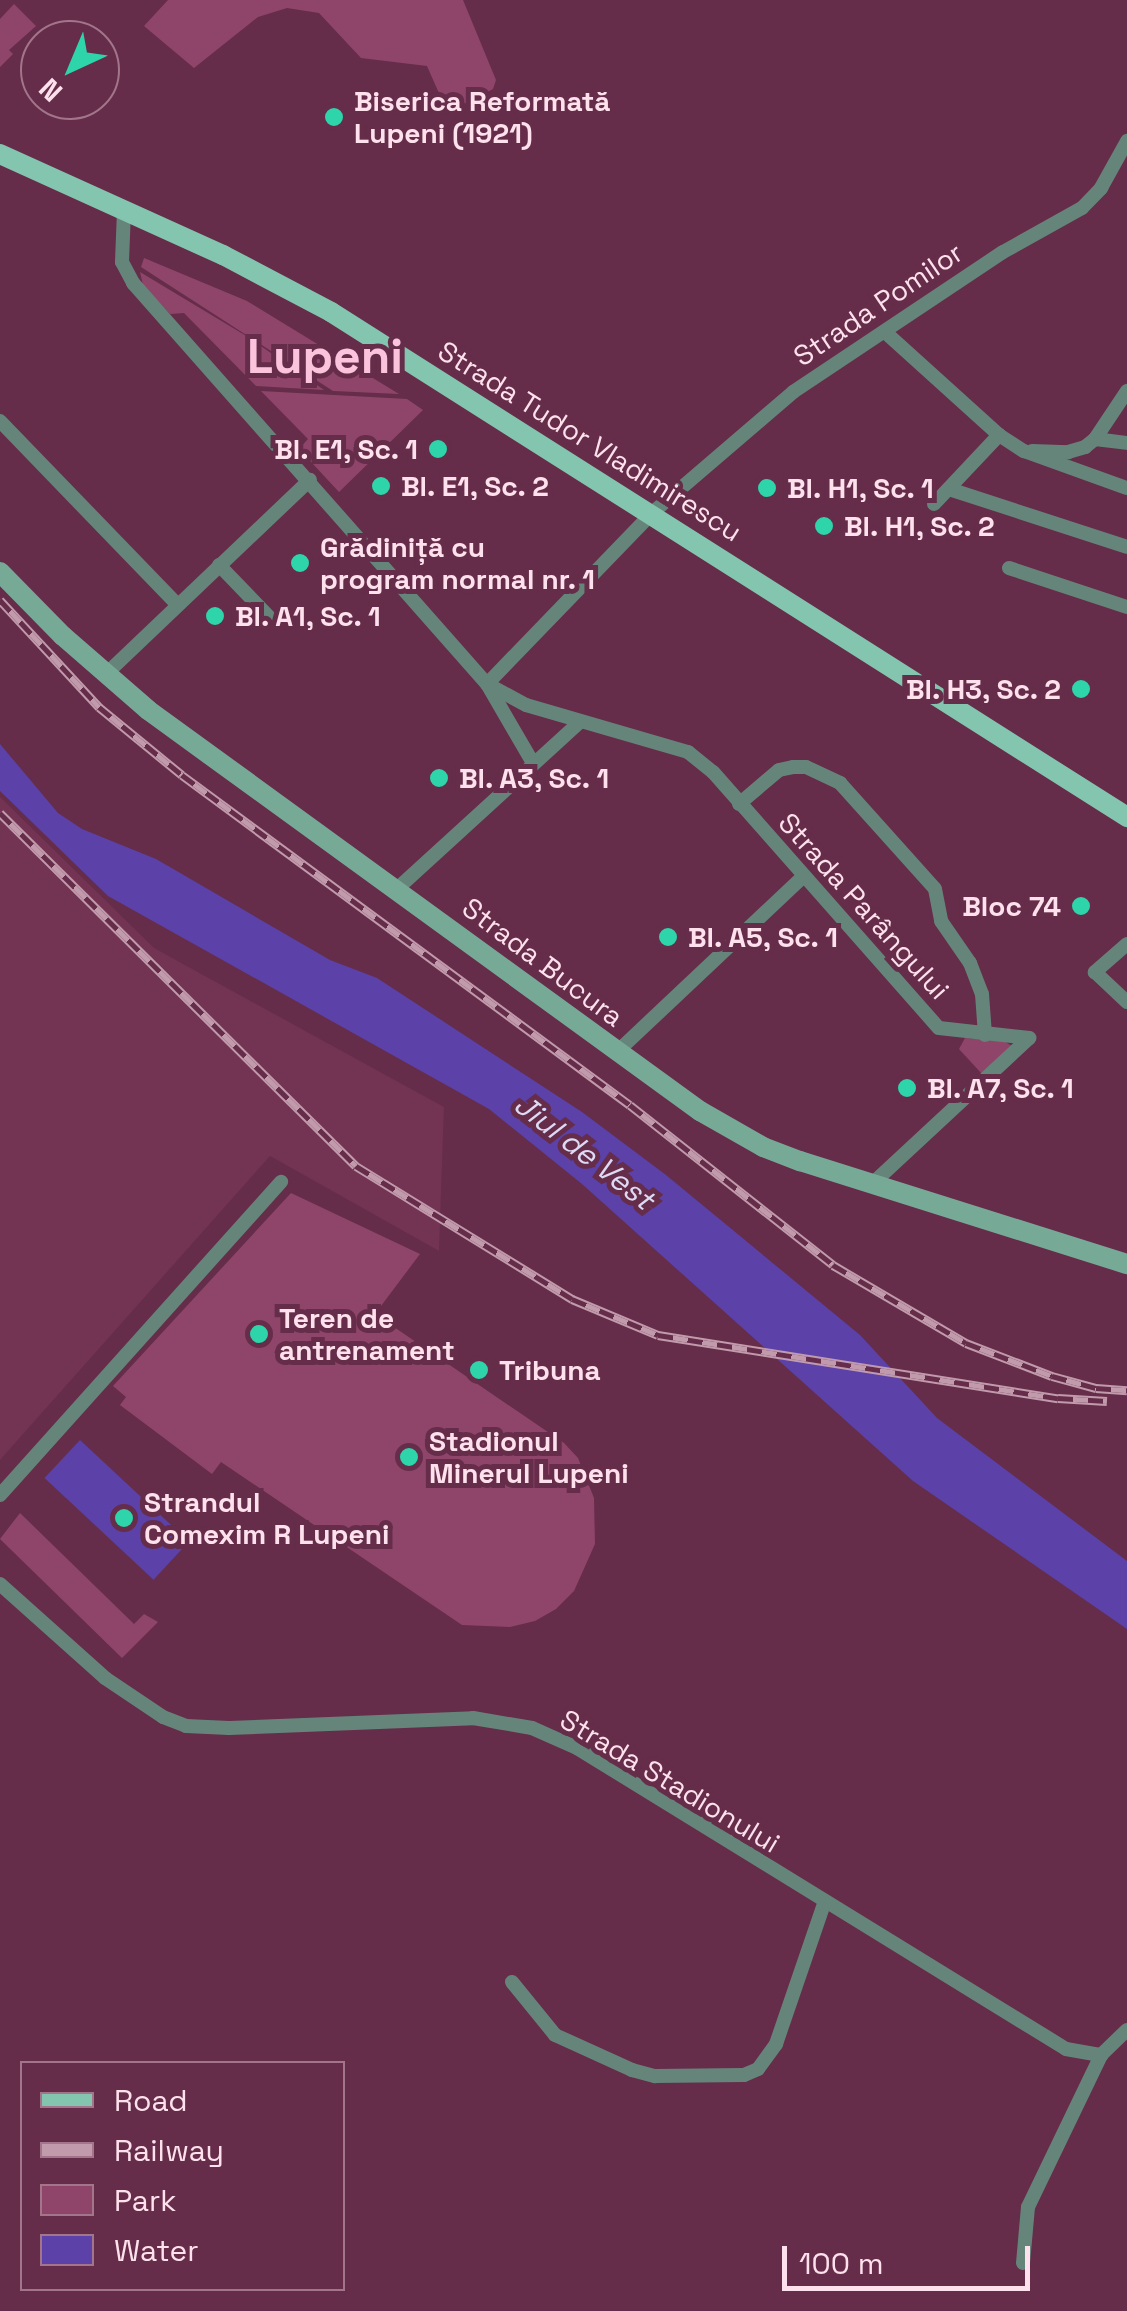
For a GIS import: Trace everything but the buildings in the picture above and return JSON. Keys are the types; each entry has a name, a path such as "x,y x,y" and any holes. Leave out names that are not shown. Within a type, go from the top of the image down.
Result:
{"main road":[{"name":"Strada Tudor Vladimirescu","path":"0,154 266,276 331,312 652,512 1127,817"},
{"name":"Strada Bucura","path":"0,572 106,675 231,772 398,888 618,1052 740,1135 872,1184 1127,1264"}],"street":[{"name":"Strada Pomilor","path":"652,512 793,392 1002,252 1082,208 1102,188 1127,141"},
{"name":"Strada Parângului","path":"124,210 122,262 133,283 487,684 533,763"},
{"path":"885,332 999,435 1024,451 1127,488"},
{"path":"1024,451 1078,450 1096,440 1127,391"},
{"path":"0,421 177,604"},
{"path":"934,504 999,435"},
{"path":"1096,440 1127,443"},
{"path":"106,675 310,480"},
{"path":"948,489 1127,547"},
{"path":"487,684 652,512"},
{"path":"219,565 268,617"},
{"path":"1009,568 1127,607"},
{"name":"Strada Parângului","path":"487,684 505,697 688,752 740,804 940,1028 1030,1038 872,1184"},
{"path":"398,888 580,722"},
{"path":"740,804 779,770 793,767 806,767 840,783 935,890 941,921 970,963 982,994 985,1034"},
{"path":"618,1052 804,876"},
{"path":"1127,944 1095,972 1127,1002"},
{"path":"0,1495 281,1182"},
{"name":"Strada Stadionului","path":"0,1584 115,1686 163,1717 186,1726 229,1728 473,1718 532,1728 576,1748 1054,2043 1084,2054 1101,2054"},
{"path":"512,1982 554,2035 632,2070 654,2076 744,2075 758,2069 776,2044 824,1904"},
{"path":"1023,2263 1028,2207 1035,2189 1101,2054 1127,2030"}],"shaded area":[{"path":"0,797 154,948 444,1107 439,1251 270,1156 0,1460"}],"green space":[{"path":"168,0 463,0 496,80 493,89 465,104 451,104 438,91 427,66 361,58 319,13 287,8 258,17 194,68 144,26"},
{"path":"14,4 30,20 20,20 20,40 0,67 0,19"},
{"path":"144,258 247,301 399,394 333,391 141,267"},
{"path":"140,272 248,337 324,390 256,386 184,313 170,314 143,285"},
{"path":"261,391 407,399 423,410 339,492 299,449 308,439"},
{"path":"965,1038 1004,1041 1012,1046 982,1074 959,1049"},
{"path":"291,1193 420,1254 375,1314 564,1443 578,1458 594,1498 595,1544 574,1591 556,1609 535,1621 510,1627 462,1625 221,1462 212,1474 120,1405 126,1397 113,1386"},
{"path":"20,1513 134,1624 144,1614 158,1622 122,1658 0,1539"}],"water":[{"name":"Jiul de Vest","path":"0,744 58,813 82,829 156,859 330,960 377,978 582,1112 666,1175 860,1335 937,1418 1127,1561 1127,1629 913,1481 582,1184 489,1109 108,896 0,791"},
{"name":"Strandul Comexim R Lupeni","path":"80,1440 189,1542 154,1580 45,1478"}],"railway":[{"path":"0,600 99,707 182,775 630,1105 833,1265 966,1343 1052,1376 1096,1388 1127,1390"},
{"path":"0,813 356,1166 572,1299 658,1335 1058,1398 1107,1401"}],"place":[{"name":"Biserica Reformată Lupeni (1921)","path":"334,117"},
{"name":"Bl. E1, Sc. 1","path":"438,449"},
{"name":"Bl. E1, Sc. 2","path":"381,486"},
{"name":"Bl. H1, Sc. 1","path":"767,488"},
{"name":"Bl. H1, Sc. 2","path":"824,526"},
{"name":"Grădiniță cu program normal nr. 1","path":"300,563"},
{"name":"Bl. A1, Sc. 1","path":"215,616"},
{"name":"Bl. H3, Sc. 2","path":"1081,689"},
{"name":"Bl. A3, Sc. 1","path":"439,778"},
{"name":"Bloc 74","path":"1081,906"},
{"name":"Bl. A5, Sc. 1","path":"668,937"},
{"name":"Bl. A7, Sc. 1","path":"907,1088"},
{"name":"Teren de antrenament","path":"259,1334"},
{"name":"Tribuna","path":"479,1370"},
{"name":"Stadionul Minerul Lupeni","path":"409,1457"},
{"name":"Strandul Comexim R Lupeni","path":"124,1518"}],"district":[{"name":"Lupeni","path":"325,357"}]}
